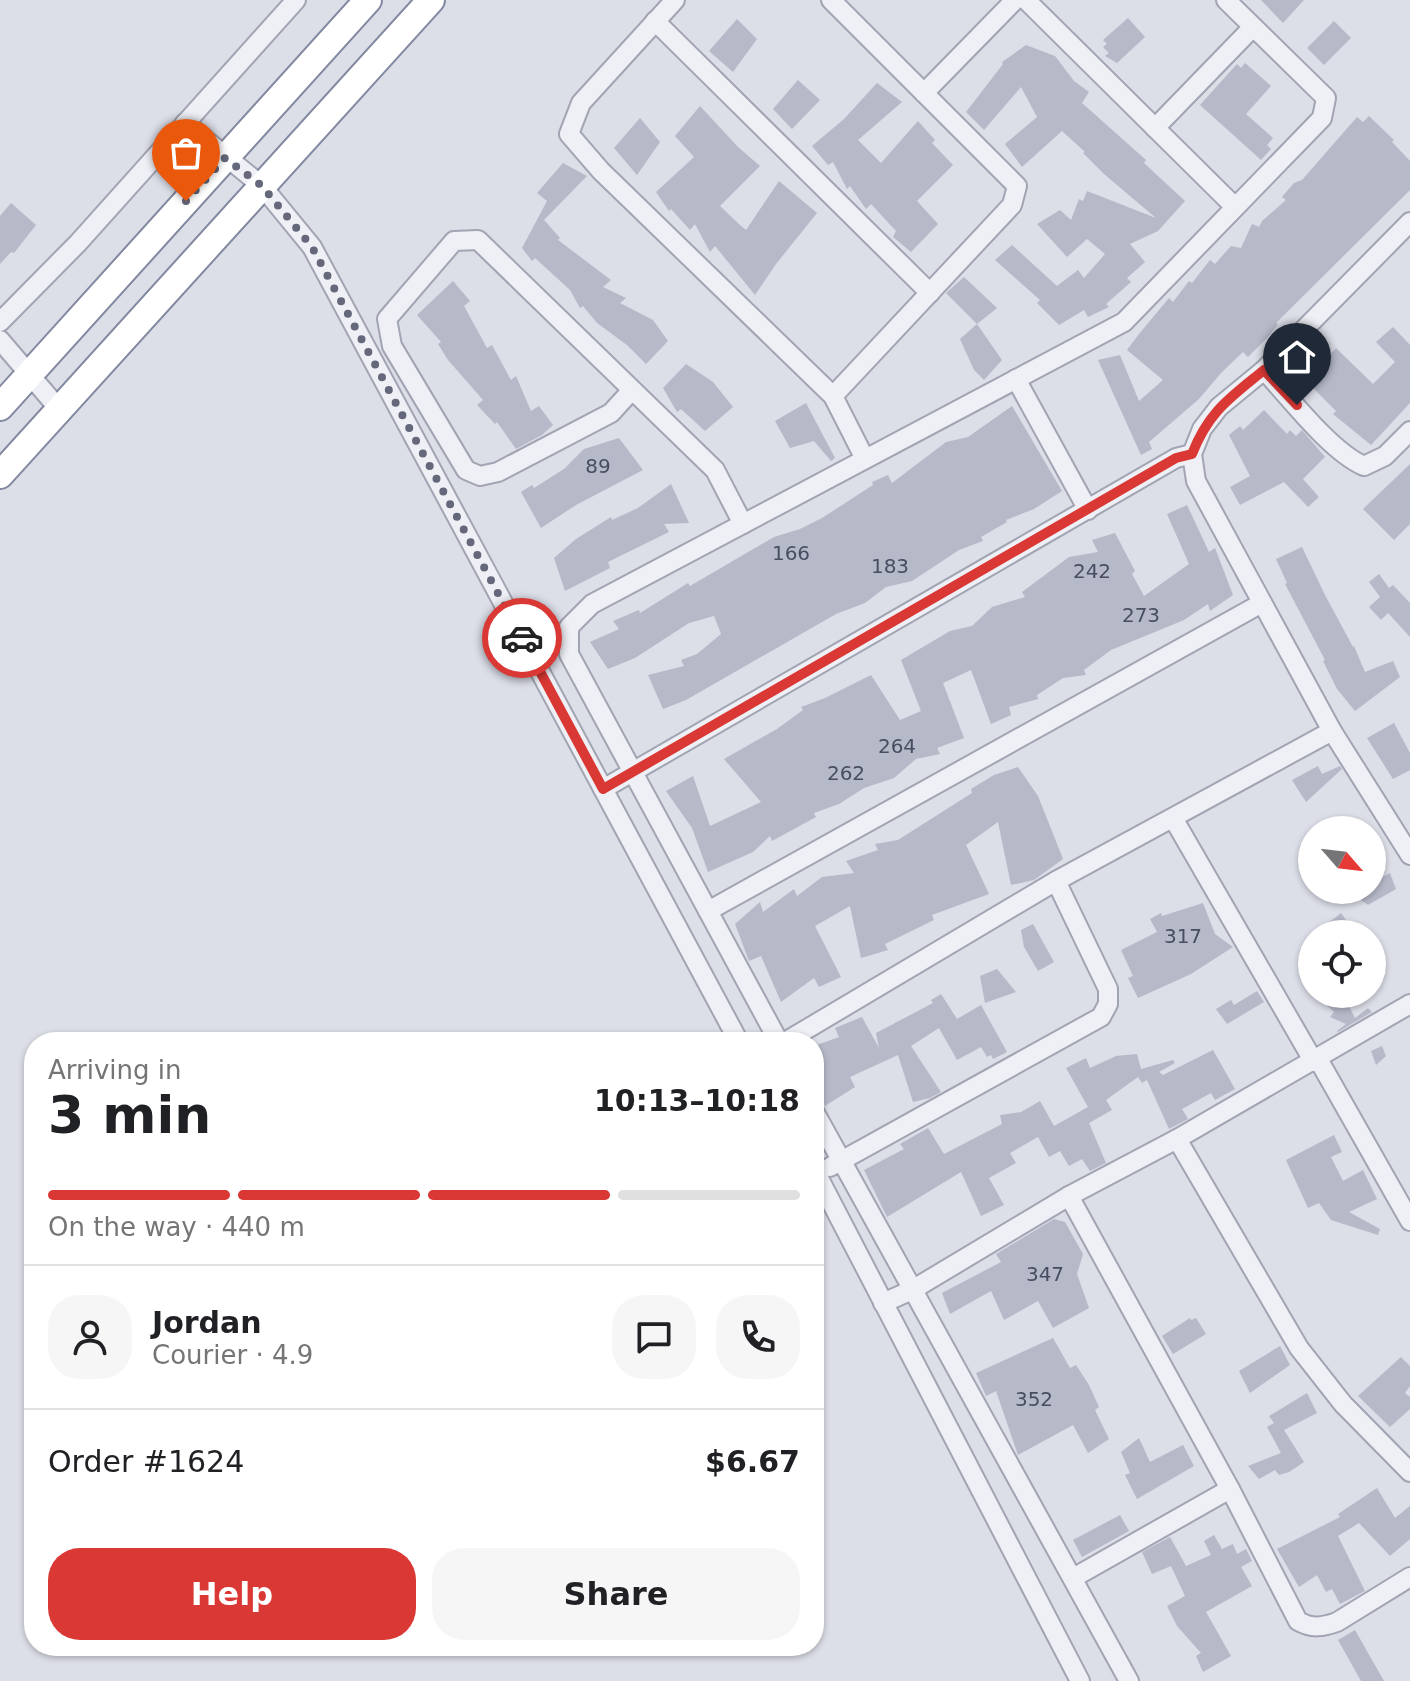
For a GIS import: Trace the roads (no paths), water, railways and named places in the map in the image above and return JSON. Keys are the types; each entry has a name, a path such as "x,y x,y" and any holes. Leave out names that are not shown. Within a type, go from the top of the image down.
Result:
{"highway":[{"path":"0,407 368,0"},
{"path":"0,475 431,0"}],"street":[{"path":"0,322 78,243 296,0"},
{"path":"675,0 581,103 569,134 601,171 833,396 865,459"},
{"path":"831,0 1017,186 1012,205 833,396"},
{"path":"924,93 1015,0"},
{"path":"1026,0 1235,207"},
{"path":"776,1032 569,654 569,627 592,604 1124,322 1322,118 1326,98 1226,0"},
{"path":"655,21 930,293"},
{"path":"1155,128 1253,27"},
{"path":"185,123 262,186 312,247 734,1032"},
{"path":"1410,222 1264,370 1219,407 1202,429 1192,454 1196,481 1262,603 1332,731 1410,855"},
{"path":"632,390 611,413 498,472 480,476 466,470 392,346 387,319 454,241 478,240 715,470 743,524"},
{"path":"0,340 59,409"},
{"path":"1264,370 1352,461 1364,466 1373,464 1410,431"},
{"path":"1016,379 1088,510"},
{"path":"603,789 1176,458 1192,454"},
{"path":"708,911 1262,603"},
{"path":"799,1032 1056,881 1332,731"},
{"path":"1173,818 1410,1221"},
{"path":"824,1169 1101,1017 1108,1004 1108,989 1056,881"},
{"path":"883,1303 912,1290 1069,1196 1177,1139 1410,1004"},
{"path":"824,1131 1129,1681"},
{"path":"1177,1139 1299,1348 1343,1404 1410,1472"},
{"path":"824,1188 1080,1681"},
{"path":"1069,1196 1230,1489 1298,1621 1308,1627 1337,1622 1410,1577"},
{"path":"1073,1578 1230,1489"}]}
